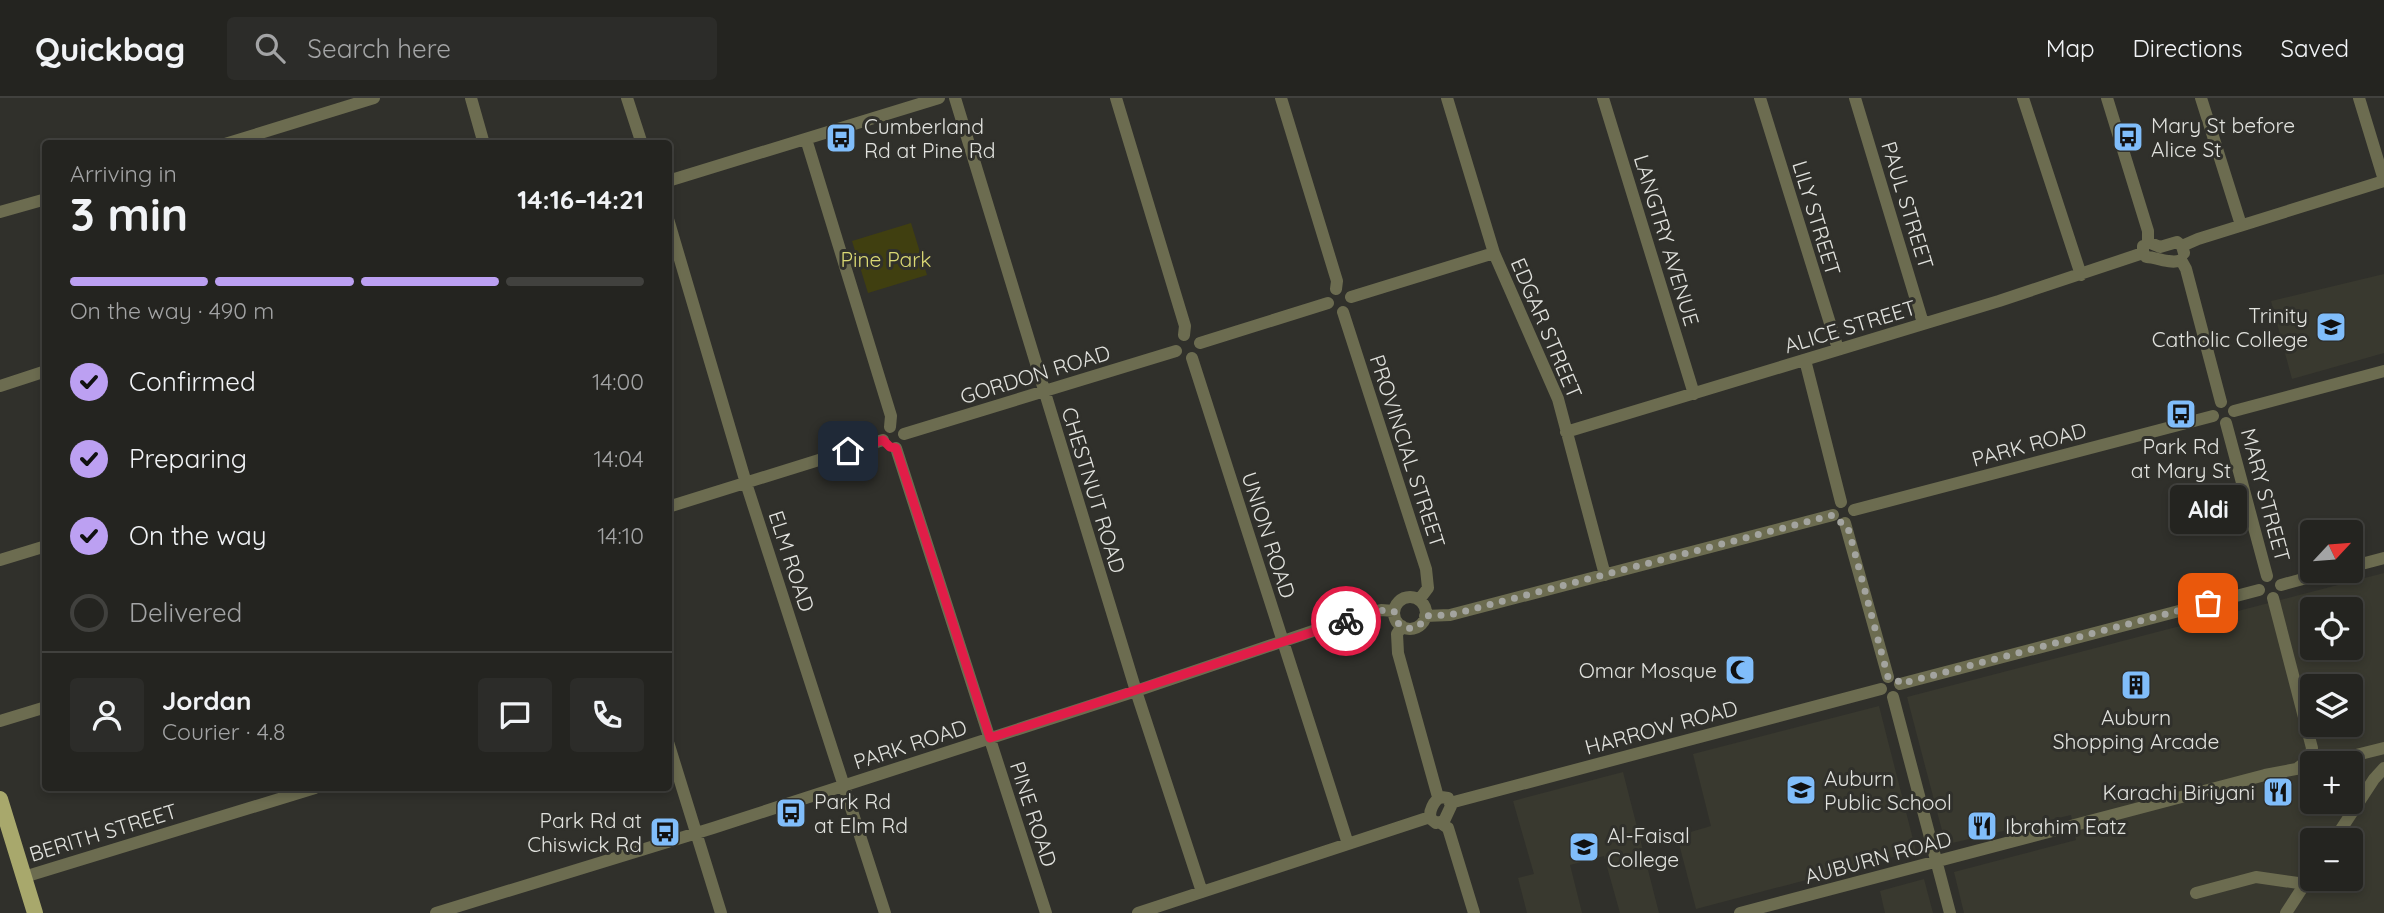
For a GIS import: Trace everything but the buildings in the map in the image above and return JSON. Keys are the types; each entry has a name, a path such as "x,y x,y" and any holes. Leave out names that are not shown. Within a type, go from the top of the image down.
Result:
{"main road":[{"path":"0,799 35,913"}],"street":[{"path":"238,140 374,98"},
{"path":"471,98 483,140"},
{"path":"627,98 641,140"},
{"path":"672,180 939,98"},
{"name":"CHESTNUT ROAD","path":"955,98 1136,691 1202,892"},
{"path":"1116,98 1185,326 1184,335"},
{"path":"1281,98 1337,281 1336,289"},
{"name":"EDGAR STREET","path":"1447,98 1494,253 1558,399 1605,575"},
{"name":"LANGTRY AVENUE","path":"1603,98 1694,394"},
{"name":"LILY STREET","path":"1760,98 1838,349"},
{"name":"PAUL STREET","path":"1855,98 1923,323"},
{"path":"2023,98 2081,275"},
{"path":"2107,98 2148,231 2146,257 2173,262 2181,260"},
{"path":"2200,98 2241,226"},
{"path":"2146,248 2174,242 2182,246 2384,181 2359,98"},
{"path":"806,139 891,416 890,427 884,432 883,440"},
{"path":"0,212 42,199"},
{"name":"ELM ROAD","path":"672,233 746,483 885,913"},
{"path":"2181,260 2184,253 2182,246"},
{"name":"ALICE STREET","path":"1566,432 2081,275 2146,248"},
{"path":"1351,297 1494,253"},
{"path":"2181,260 2186,269 2221,402"},
{"path":"1336,289 1347,291 1351,297 1349,308 1343,312 1335,312 1328,303 1330,293 1336,289"},
{"path":"1199,343 1328,303"},
{"name":"PROVINCIAL STREET","path":"1343,312 1426,569 1428,588 1419,600"},
{"path":"1184,335 1195,337 1199,343 1199,351 1192,358 1181,357 1176,351 1178,339 1184,335"},
{"name":"GORDON ROAD","path":"904,434 1176,351"},
{"name":"UNION ROAD","path":"1192,358 1348,844"},
{"path":"1805,360 1841,502"},
{"path":"2234,411 2384,371"},
{"path":"0,386 42,372"},
{"path":"2221,402 2231,405 2234,411 2233,418 2227,423 2218,422 2213,415 2215,406 2221,402"},
{"name":"PARK ROAD","path":"1854,510 2213,415"},
{"name":"MARY STREET","path":"2227,423 2267,576"},
{"path":"883,440 890,447 896,448 904,441 904,434 899,428 890,427"},
{"path":"672,506 883,440"},
{"name":"PINE ROAD","path":"896,448 1046,913"},
{"path":"1841,502 1848,502 1854,510 1851,519 1845,523 1839,522 1833,515 1836,505 1841,502"},
{"path":"1425,616 1450,615 1833,515"},
{"path":"1845,523 1888,677"},
{"path":"0,559 42,547"},
{"path":"2363,564 2384,558"},
{"path":"2267,576 2276,578 2281,585 2279,593 2273,598 2264,597 2259,590 2260,581 2267,576"},
{"path":"2281,585 2300,580"},
{"path":"1900,684 2259,590"},
{"path":"1414,598 1424,607 1425,616 1417,627 1408,629 1396,621 1394,611 1399,601 1414,598"},
{"path":"2273,598 2311,751"},
{"name":"PARK ROAD","path":"436,913 843,786 1363,614 1381,610 1394,611"},
{"path":"1138,913 1348,844 1446,819 1444,800 1398,653 1396,634 1402,626"},
{"path":"1888,677 1897,679 1900,684 1900,691 1893,697"},
{"path":"1888,677 1881,683 1881,689 1887,696 1893,697"},
{"name":"HARROW ROAD","path":"1444,800 1881,689"},
{"path":"1893,697 1950,913"},
{"path":"0,721 42,708"},
{"path":"2363,753 2384,748"},
{"path":"672,755 721,913"},
{"name":"AUBURN ROAD","path":"1740,913 2300,768"},
{"path":"2342,828 2374,779 2384,770"},
{"name":"BERITH STREET","path":"24,877 305,791"},
{"path":"1436,820 1448,828 1474,913"},
{"path":"2196,893 2256,877 2300,878"},
{"path":"2286,913 2300,891"}],"shaded area":[{"name":"Trinity Catholic College","path":"2384,274 2384,353 2292,379 2271,301"},
{"path":"2384,573 2384,913 1964,913 1954,872 2076,840 2071,815 1948,844 1945,842 1907,697 2346,583 2363,583 2363,578"},
{"name":"Auburn Public School","path":"1879,706 1916,851 1696,909 1677,836 1711,826 1693,754"},
{"name":"Al-Faisal College","path":"1623,772 1659,913 1620,913 1604,856 1570,865 1582,913 1527,913 1518,878 1534,874 1513,801"},
{"path":"1924,879 1933,913 1885,913 1880,891"}],"green space":[{"name":"Pine Park","path":"911,223 927,275 868,293 852,241"}],"way so far":[{"path":"1346,621 1363,614 1388,610 1394,611 1399,625 1412,629 1424,621 1425,616 1450,615 1833,515 1839,522 1845,523 1849,531 1888,677 1897,679 1900,684 2208,603"}],"place":[{"name":"Mary St before Alice St","path":"2128,137"},
{"name":"Cumberland Rd at Pine Rd","path":"841,138"},
{"name":"Trinity Catholic College","path":"2331,327"},
{"name":"Park Rd at Mary St","path":"2181,414"},
{"name":"Aldi","path":"2208,603"},
{"name":"Omar Mosque","path":"1740,670"},
{"name":"Auburn Shopping Arcade","path":"2136,685"},
{"name":"Auburn Public School","path":"1801,790"},
{"name":"Karachi Biriyani","path":"2278,792"},
{"name":"Park Rd at Elm Rd","path":"791,813"},
{"name":"Ibrahim Eatz","path":"1982,826"},
{"name":"Park Rd at Chiswick Rd","path":"665,832"},
{"name":"Al-Faisal College","path":"1584,847"}],"route":[{"path":"848,451 883,440 890,447 896,448 990,738 1346,621"}]}
